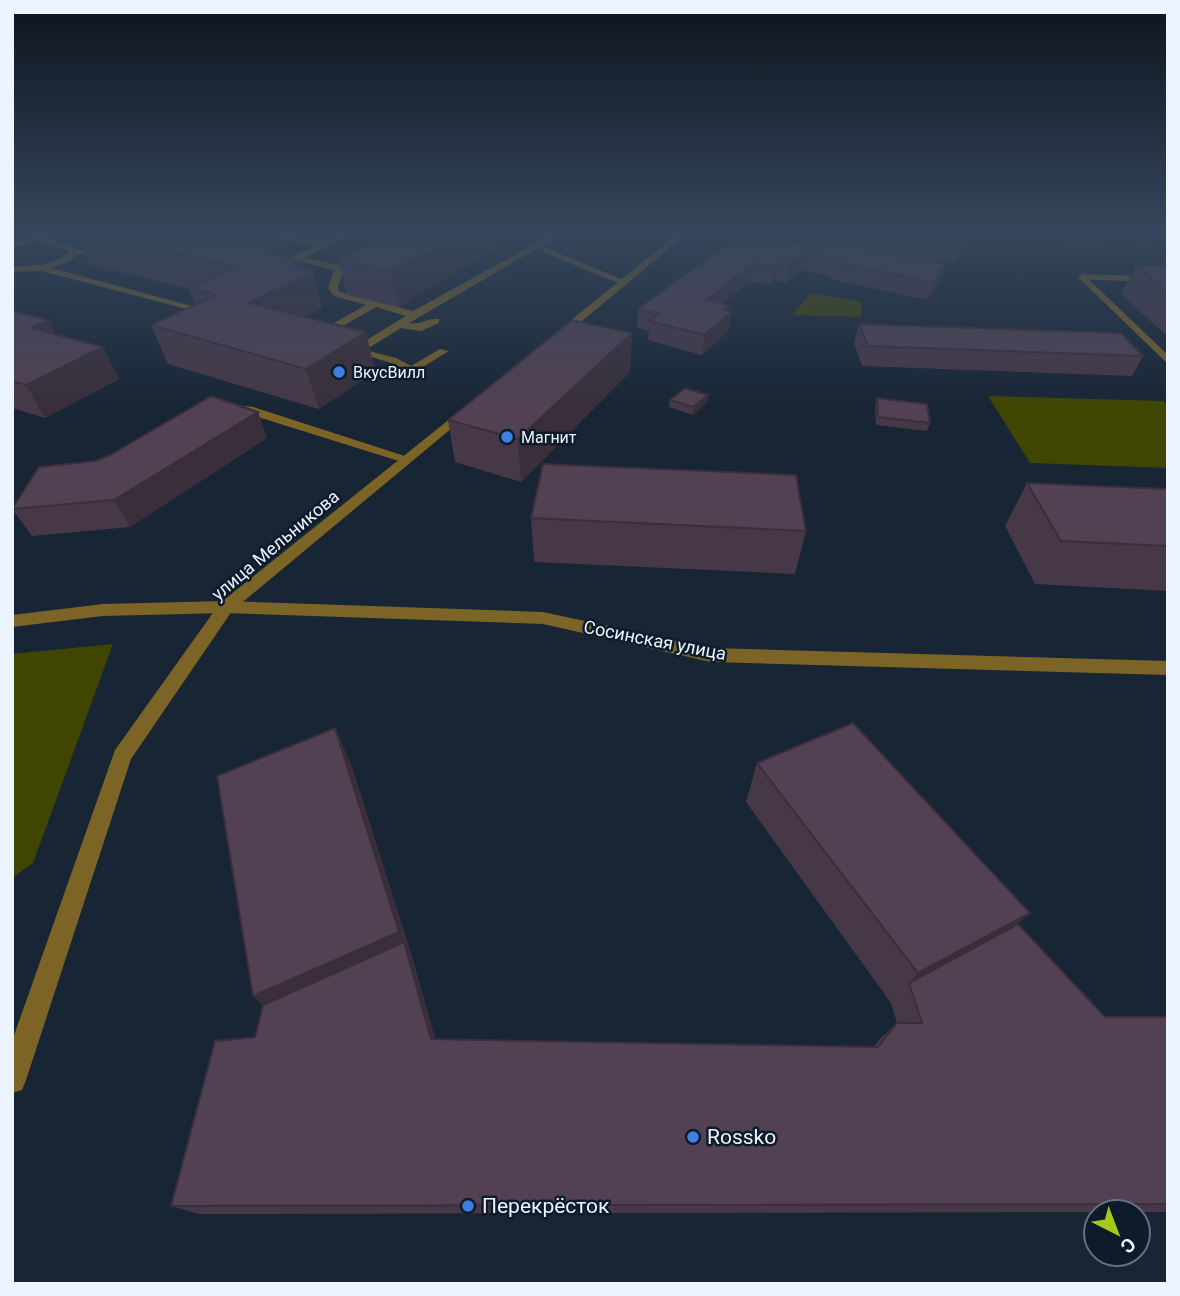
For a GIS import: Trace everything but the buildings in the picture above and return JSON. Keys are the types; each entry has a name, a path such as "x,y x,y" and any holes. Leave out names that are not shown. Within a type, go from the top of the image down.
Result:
{"street":[{"path":"132,291 223,315"},
{"path":"335,291 346,299 415,315"},
{"path":"357,350 457,291"},
{"path":"547,344 611,291"},
{"path":"1098,291 1168,361"},
{"path":"373,305 308,337 392,360 405,370 411,371 444,351"},
{"path":"398,324 421,328 435,321"},
{"name":"улица Мельникова","path":"14,1067 122,757 226,607 483,397"},
{"path":"224,411 249,410 407,459"},
{"name":"Сосинская улица","path":"12,621 103,610 226,607 543,618 711,655 1168,668"}],"green space":[{"path":"811,293 861,302 861,317 792,315"},
{"path":"988,396 1164,401 1168,406 1168,468 1030,463"},
{"path":"113,644 33,863 12,878 12,654"}],"place":[{"name":"ВкусВилл","path":"339,372"},
{"name":"Магнит","path":"507,437"},
{"name":"Rossko","path":"693,1137"},
{"name":"Перекрёсток","path":"468,1206"}]}
